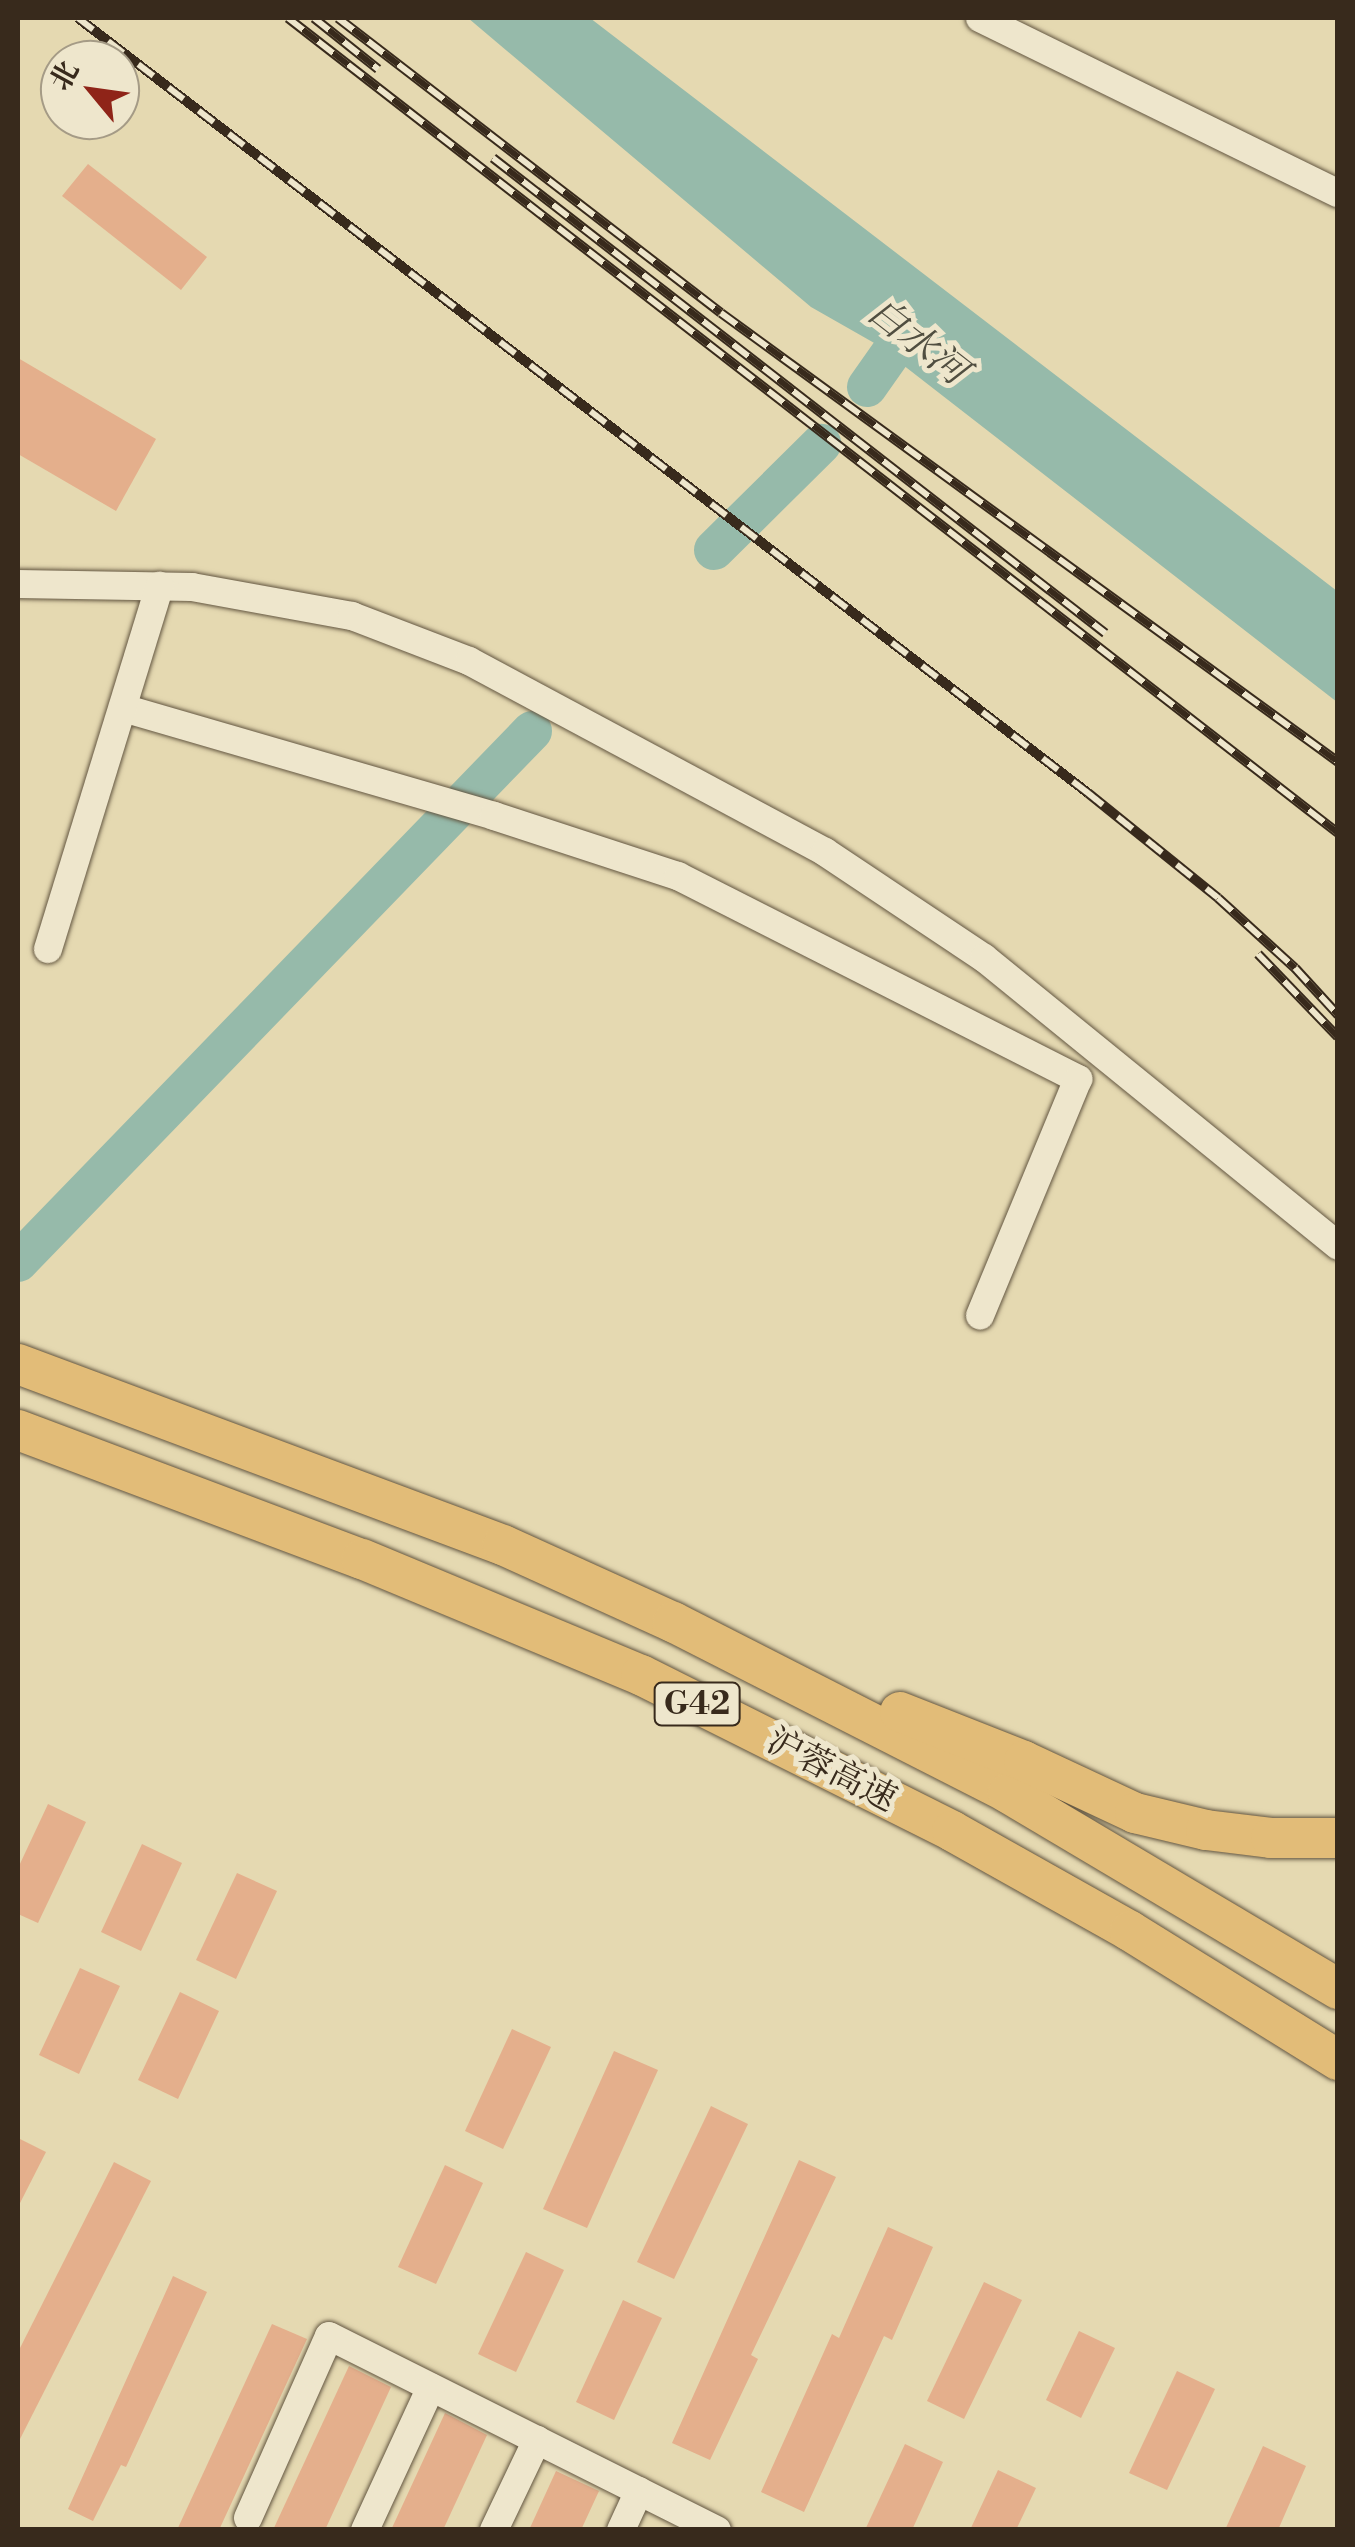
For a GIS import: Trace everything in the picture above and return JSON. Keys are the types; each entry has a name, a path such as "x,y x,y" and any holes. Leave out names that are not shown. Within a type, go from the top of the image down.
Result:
{"highway":[{"name":"沪蓉高速","path":"18,1364 503,1545 673,1622 1008,1793 1338,1989"},
{"name":"沪蓉高速","path":"18,1430 362,1559 641,1675 952,1832 1130,1931 1338,2060"},
{"path":"673,1622 1024,1761 1135,1813 1222,1832 1338,1838"}],"street":[{"path":"980,18 1338,193"},
{"path":"18,584 192,587 352,616 469,661 826,852 984,958 1338,1246"},
{"path":"48,950 160,586"},
{"path":"122,708 378,786 494,816 678,876 1078,1078 980,1316"},
{"path":"248,2518 329,2336 716,2530"},
{"path":"365,2530 431,2387"},
{"path":"494,2530 537,2440"},
{"path":"622,2530 639,2491"}],"water":[{"name":"白水河","path":"468,18 590,18 1337,591 1337,702 876,344 811,307"}],"building":[{"path":"88,164 207,257 181,290 62,196"},
{"path":"18,358 156,439 116,511 18,454"},
{"path":"48,1804 86,1822 38,1923 18,1914 18,1868"},
{"path":"142,1844 182,1863 141,1951 101,1932"},
{"path":"237,1873 277,1891 236,1979 196,1960"},
{"path":"80,1968 120,1986 79,2074 39,2055"},
{"path":"180,1992 219,2011 178,2099 138,2080"},
{"path":"512,2029 551,2047 503,2149 465,2131"},
{"path":"614,2051 658,2070 587,2228 543,2209"},
{"path":"711,2106 748,2124 674,2279 637,2262"},
{"path":"18,2138 46,2152 18,2207"},
{"path":"799,2160 836,2177 751,2355 758,2359 710,2460 672,2443"},
{"path":"114,2162 151,2181 18,2443 18,2352"},
{"path":"445,2165 483,2183 436,2284 398,2267"},
{"path":"888,2227 933,2247 892,2340 884,2336 804,2512 761,2492 832,2334 839,2338"},
{"path":"526,2252 564,2270 516,2372 478,2354"},
{"path":"173,2276 207,2292 126,2467 121,2465 93,2521 68,2509"},
{"path":"984,2282 1022,2300 964,2419 927,2401"},
{"path":"623,2300 662,2318 614,2420 576,2402"},
{"path":"272,2324 307,2339 219,2530 177,2530"},
{"path":"1079,2331 1115,2348 1081,2418 1046,2400"},
{"path":"349,2366 391,2387 325,2530 273,2530"},
{"path":"1177,2371 1215,2389 1167,2490 1129,2473"},
{"path":"445,2413 487,2435 443,2530 391,2530"},
{"path":"905,2444 943,2462 912,2530 865,2530"},
{"path":"1263,2446 1306,2466 1278,2530 1225,2530"},
{"path":"998,2470 1036,2488 1016,2530 970,2530"},
{"path":"556,2471 599,2491 581,2530 529,2530"}],"waterway":[{"path":"867,387 907,330"},
{"path":"714,550 821,444"},
{"path":"18,1262 532,731"}],"railway":[{"path":"78,18 1088,793 1218,898 1295,968 1338,1015"},
{"path":"288,18 1338,833"},
{"path":"314,18 378,69"},
{"path":"338,18 721,313 1338,762"},
{"path":"493,158 1105,633"},
{"path":"1258,954 1338,1037"}]}
